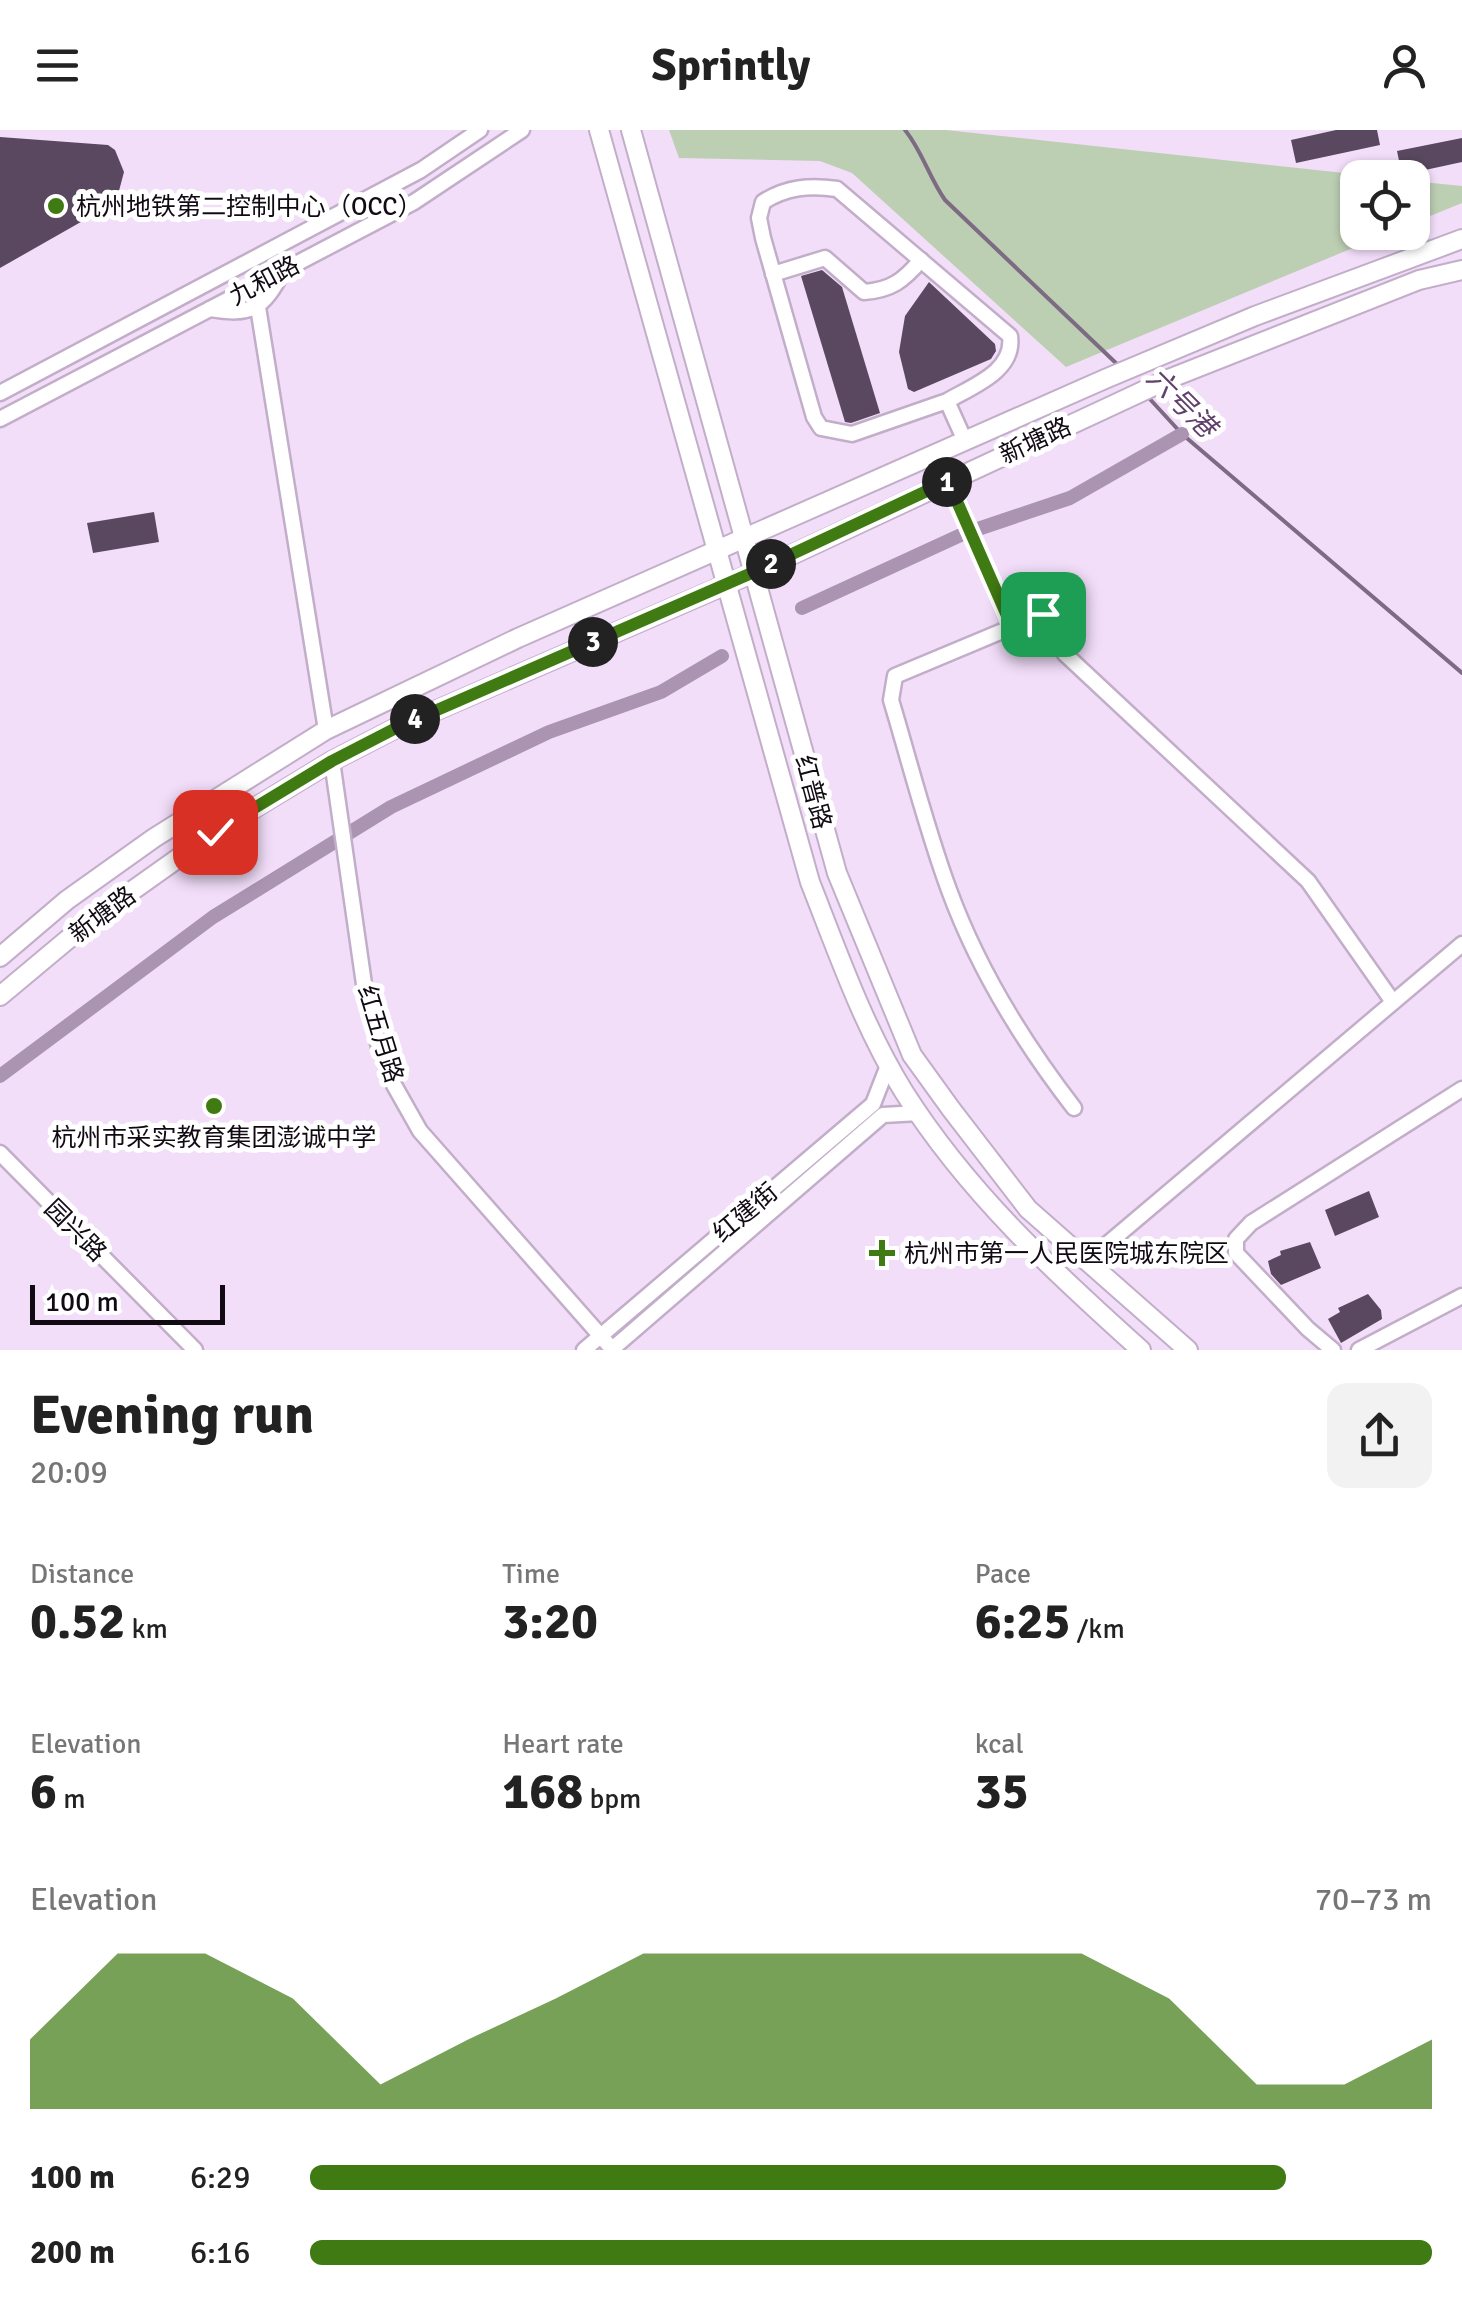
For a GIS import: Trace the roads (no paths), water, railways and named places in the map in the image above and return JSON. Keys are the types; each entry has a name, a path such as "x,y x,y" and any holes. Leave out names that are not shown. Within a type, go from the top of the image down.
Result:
{"main road":[{"name":"红普路","path":"599,130 810,882 849,982 919,1114 1006,1226 1141,1350"},
{"name":"红普路","path":"631,130 837,874 912,1055 1028,1208 1188,1350"},
{"name":"新塘路","path":"0,957 67,900 154,838 326,730 518,638 1105,379 1462,238"},
{"name":"新塘路","path":"0,996 91,920 215,832 332,761 398,727 754,572 1171,378 1419,280 1462,270"}],"street":[{"name":"九和路","path":"0,393 421,170 480,130"},
{"name":"九和路","path":"0,419 414,202 522,130"},
{"path":"814,186 837,189 1010,336 1012,348 1004,364 948,401 852,434 820,428 774,274 759,218 763,202 779,192 814,186"},
{"path":"774,274 825,258 864,292 902,282 920,260"},
{"path":"210,309 240,314 258,306 272,292 283,270"},
{"path":"258,306 326,730"},
{"path":"948,401 965,441"},
{"path":"948,481 1012,627"},
{"path":"1074,1108 1040,1064 966,933 936,850 892,700 894,676 1043,614 1066,654 1308,881 1394,1002"},
{"name":"红五月路","path":"332,761 365,991 394,1085 420,1131 612,1350"},
{"path":"1086,1262 1462,944"},
{"name":"红建街","path":"584,1350 873,1104 889,1063"},
{"path":"1333,1350 1236,1253 1236,1239 1251,1224 1462,1089"},
{"name":"红建街","path":"612,1350 882,1115 919,1114"},
{"name":"园兴路","path":"0,1153 194,1350"},
{"path":"1359,1350 1462,1296"}],"waterway":[{"name":"六号港","path":"905,130 945,200 1118,365"},
{"name":"六号港","path":"1148,397 1182,434 1462,673"},
{"path":"802,608 963,534 1070,498 1182,434"},
{"path":"0,1076 213,917 391,807 549,732 661,692 722,656"}],"place":[{"name":"杭州地铁第二控制中心（OCC）","path":"56,206"},
{"name":"杭州市采实教育集团澎诚中学","path":"214,1106"},
{"name":"杭州市第一人民医院城东院区","path":"882,1253"}]}
